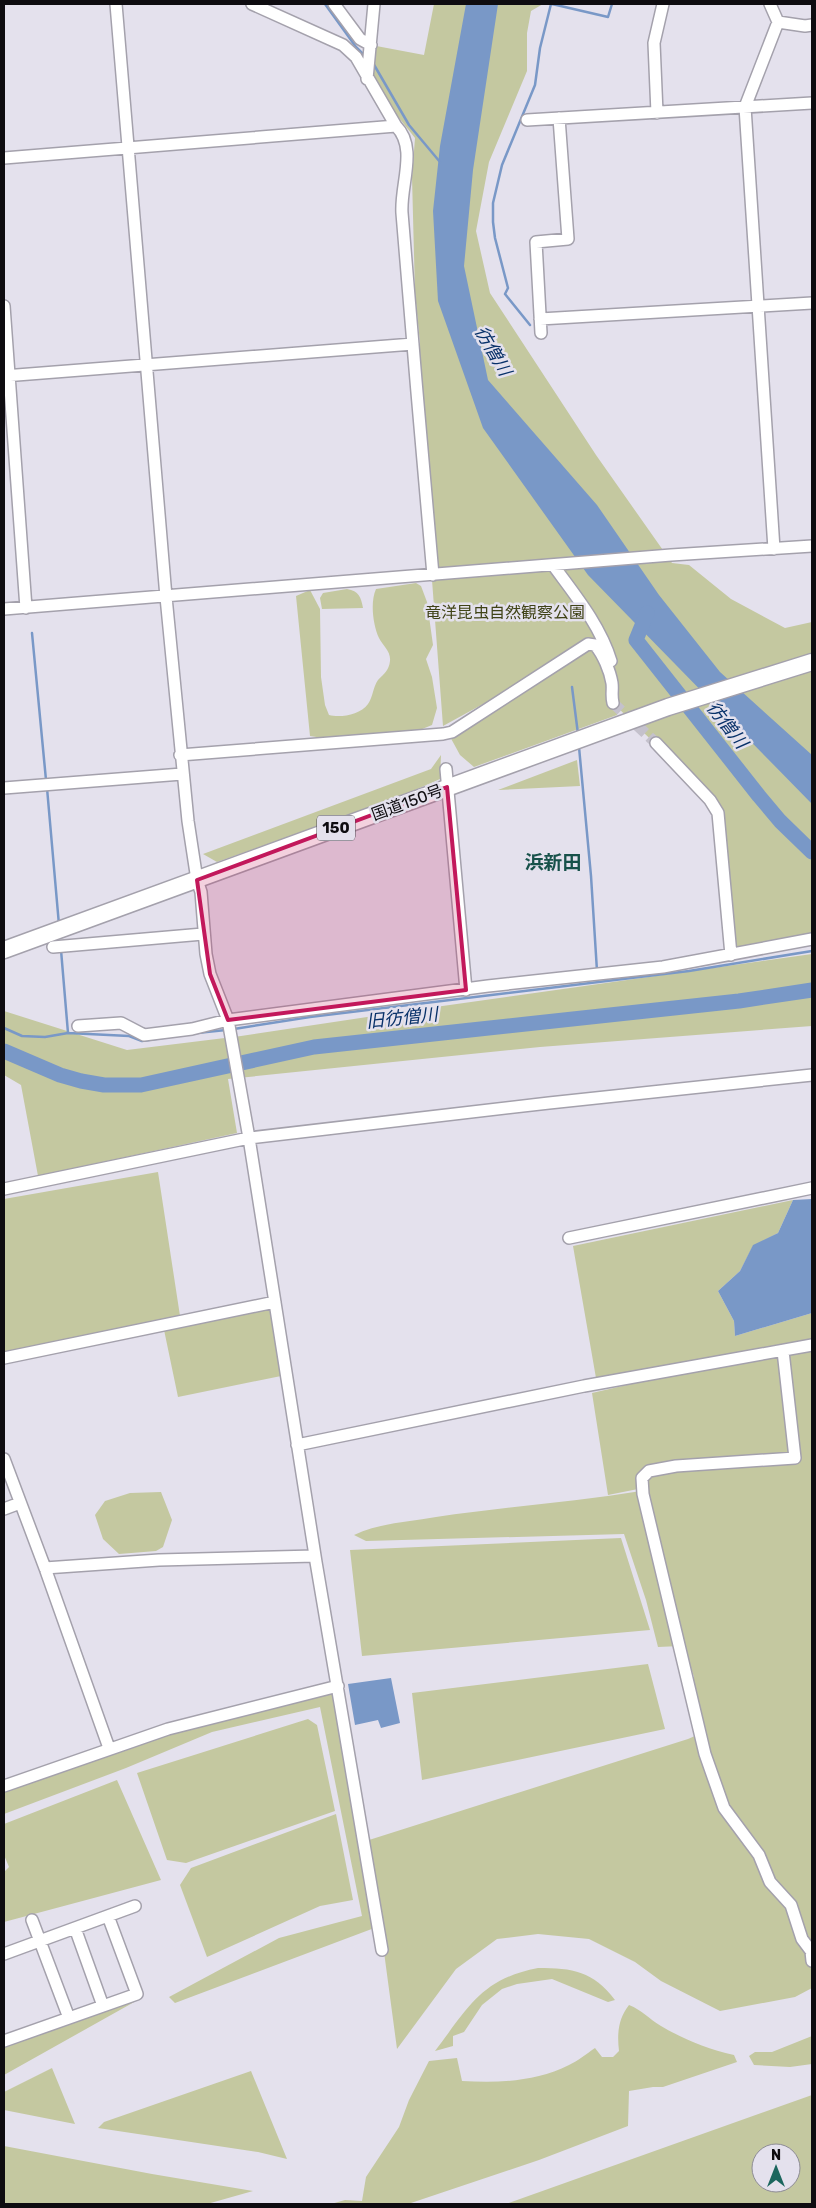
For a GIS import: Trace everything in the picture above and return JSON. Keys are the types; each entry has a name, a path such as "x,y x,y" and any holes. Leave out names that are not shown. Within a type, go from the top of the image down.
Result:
{"highway":[{"name":"国道150号","path":"4,950 668,707 812,662"}],"street":[{"path":"116,4 180,755 197,880 201,892 203,934 210,974 228,1020 232,1041 315,1556 382,1950"},
{"path":"252,4 343,45 356,58 396,126 403,133 407,144 402,209 433,575"},
{"path":"334,4 360,39 371,49"},
{"path":"368,79 374,4"},
{"path":"657,113 654,42 663,4"},
{"path":"770,4 778,22 745,107 774,548"},
{"path":"778,22 805,26 812,25"},
{"path":"528,120 812,103"},
{"path":"541,333 536,242 568,239 559,118"},
{"path":"4,158 396,126"},
{"path":"540,319 812,303"},
{"path":"4,306 7,376 26,608"},
{"path":"7,376 413,344"},
{"path":"4,609 671,555 812,546"},
{"path":"180,755 452,732 588,644 595,645 603,656 612,683 612,698 618,685 606,646 587,612 553,565"},
{"path":"656,743 710,800 718,813 731,955"},
{"path":"446,769 466,990"},
{"path":"4,788 182,774"},
{"path":"53,947 203,934"},
{"path":"78,1026 122,1023 144,1035 192,1029 228,1020 663,966 812,939"},
{"path":"4,1189 249,1138 548,1103 812,1075"},
{"path":"570,1238 812,1188"},
{"path":"4,1358 275,1302"},
{"path":"298,1445 584,1386 812,1345"},
{"path":"783,1351 795,1458 676,1466 649,1471 642,1478 643,1494 705,1754 724,1808 759,1855 770,1882 791,1905 802,1939 811,1951 812,1961"},
{"path":"4,1459 46,1568 109,1748"},
{"path":"4,1509 20,1503"},
{"path":"46,1568 160,1560 315,1556"},
{"path":"4,1786 168,1729 338,1686"},
{"path":"4,1954 135,1906"},
{"path":"4,2041 137,1994 108,1916"},
{"path":"32,1920 69,2018"},
{"path":"75,1928 103,2006"}],"highlighted area":[{"path":"447,787 466,990 228,1020 210,974 197,880"}],"green space":[{"name":"竜洋昆虫自然観察公園","path":"434,4 543,4 531,11 527,33 527,71 489,162 476,231 490,293 596,455 672,563 689,565 731,599 785,628 812,622 812,938 736,950 724,810 616,706 617,715 474,767 460,755 448,733 592,644 443,726 418,394 420,343 415,293 412,177 415,138 368,79 371,45 424,55"},
{"path":"416,583 421,586 427,602 433,645 426,659 432,677 437,708 432,725 410,734 323,738 310,736 296,596 310,590 320,609 321,677 325,705 329,715 344,716 360,711 368,704 376,683 389,667 389,654 379,638 375,627 373,600 376,589"},
{"path":"347,589 359,595 363,608 322,609 320,598 323,593"},
{"path":"441,755 440,779 392,800 217,862 203,854 431,769"},
{"path":"577,760 580,786 498,790"},
{"path":"812,954 812,1026 540,1047 228,1079 237,1133 38,1176 21,1085 4,1075 4,1011 127,1050 241,1036"},
{"path":"158,1172 180,1316 4,1352 4,1199"},
{"path":"793,1200 778,1233 753,1246 740,1271 718,1291 734,1321 735,1336 812,1313 812,1988 795,1997 720,2011 661,1981 635,1962 589,1939 538,1934 497,1939 456,1969 397,2049 369,1840 688,1739 704,1732 692,1679 694,1677 670,1602 680,1646 658,1647 646,1600 624,1534 366,1541 354,1535 384,1525 462,1513 641,1491 660,1543 649,1494 643,1488 608,1495 592,1393 753,1356 596,1378 573,1246"},
{"path":"275,1302 286,1375 178,1397 163,1325"},
{"path":"161,1492 172,1520 163,1547 156,1551 119,1554 103,1539 95,1515 105,1501 130,1493"},
{"path":"621,1538 650,1630 362,1656 350,1550"},
{"path":"648,1664 665,1729 422,1780 412,1693"},
{"path":"331,1691 358,1803 377,1927 175,2003 169,1997 279,1938 362,1916 320,1707 212,1732 126,1768 4,1814 4,1791 128,1742"},
{"path":"308,1719 317,1725 335,1811 186,1863 167,1860 137,1773"},
{"path":"117,1780 161,1880 4,1922 4,1872 9,1867 4,1855 4,1824"},
{"path":"336,1814 353,1900 320,1906 207,1957 180,1885 191,1868"},
{"path":"538,1968 572,1970 581,1973 599,1983 615,2000 608,2002 552,1979 517,1984 502,1989 482,2005 464,2032 453,2036 453,2046 435,2051 467,2009 489,1988 519,1973"},
{"path":"136,2001 4,2075 4,2046"},
{"path":"629,2005 679,2036 696,2044 734,2055 737,2062 663,2087 629,2091 628,2126 539,2160 408,2204 331,2204 345,2200 362,2201 366,2177 399,2127 409,2100 429,2061 457,2058 462,2081 489,2082 530,2078 556,2071 595,2048 602,2057 613,2057 619,2051 619,2027 625,2010"},
{"path":"812,2036 812,2064 790,2067 754,2065 749,2056 755,2052 772,2052"},
{"path":"52,2068 75,2124 4,2110 4,2092"},
{"path":"251,2071 287,2159 258,2152 98,2128 104,2122"},
{"path":"812,2095 812,2204 506,2204"},
{"path":"4,2146 253,2191 207,2204 4,2204"}],"water":[{"path":"466,4 498,4 473,170 464,266 488,380 597,505 659,595 720,672 812,755 812,804 588,575 483,428 438,301 433,211 440,146"},
{"path":"812,1199 812,1313 735,1336 734,1321 718,1291 740,1271 753,1245 778,1233 793,1200"},
{"path":"391,1678 400,1723 381,1728 378,1720 355,1725 348,1684"}],"waterway":[{"path":"325,4 356,47 365,56"},
{"path":"530,325 505,294 508,288 495,238 493,203 502,165 535,85 540,48 551,4"},
{"path":"552,4 608,17 612,4"},
{"path":"373,63 409,125 440,162"},
{"name":"彷僧川","path":"647,613 636,640 759,796 780,821 812,852"},
{"path":"32,633 46,780"},
{"path":"572,687 578,734"},
{"path":"579,747 591,876 597,971"},
{"path":"47,788 59,925"},
{"path":"61,950 68,1033"},
{"path":"234,1029 310,1017 689,971 812,951"},
{"name":"旧彷僧川","path":"4,1051 60,1075 81,1081 104,1085 141,1085 314,1047 739,1001 812,990"},
{"path":"4,1028 22,1036 45,1037 68,1033 129,1036 142,1041 169,1037"},
{"path":"197,1033 226,1030"}],"tunnel":[{"path":"613,703 656,743"}],"district":[{"name":"浜新田","path":"553,862"}]}
